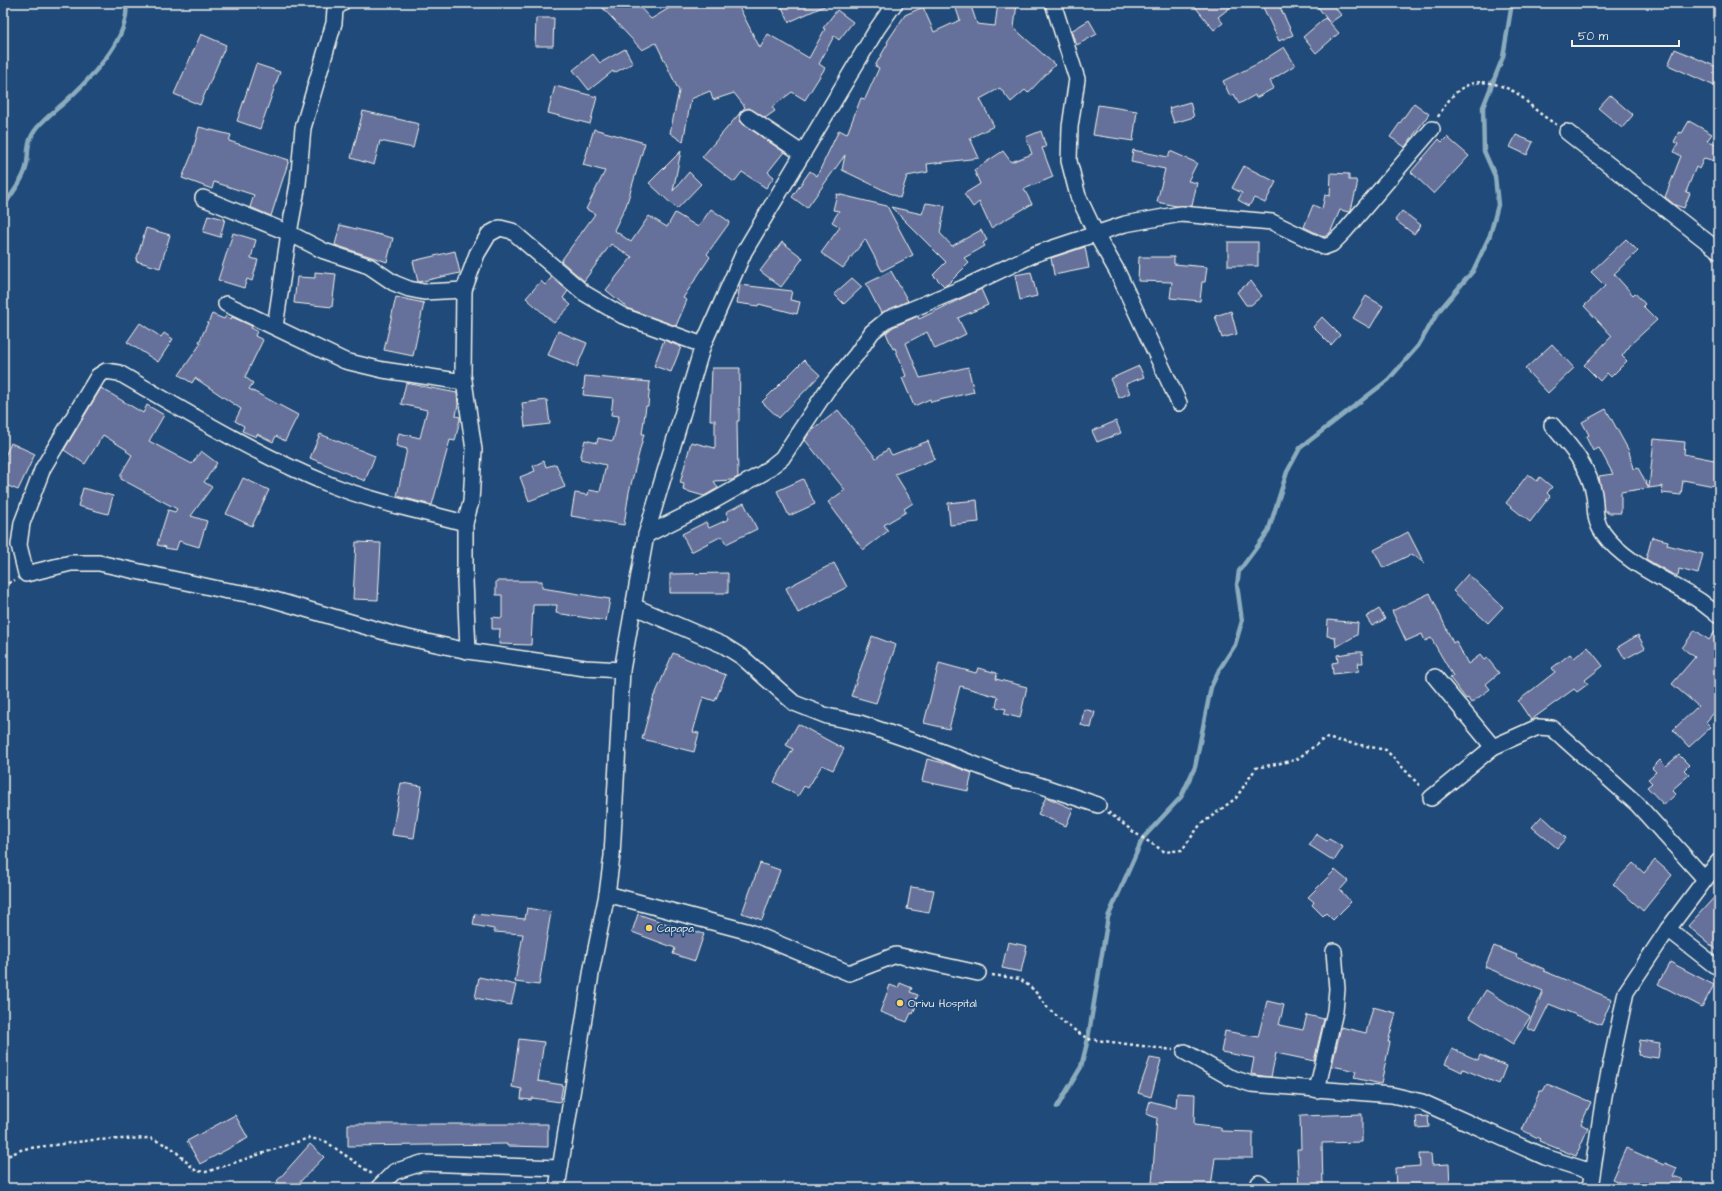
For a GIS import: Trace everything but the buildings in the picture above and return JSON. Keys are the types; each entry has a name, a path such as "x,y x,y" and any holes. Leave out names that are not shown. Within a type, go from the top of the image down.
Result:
{"street":[{"path":"275,327 288,233 298,184 303,128 334,23 335,9 342,3"},
{"path":"557,1188 592,968 607,894 612,856 622,670 646,535 703,345 744,252 877,29 895,3"},
{"path":"1053,3 1077,79 1070,127 1069,161 1078,196 1116,271 1179,403"},
{"path":"748,117 802,154"},
{"path":"646,535 710,503 763,473 782,458 827,390 856,355 872,332 888,319 963,288 1035,254 1125,224 1181,214 1272,222 1324,247 1332,244 1344,232 1432,129"},
{"path":"1567,132 1719,251"},
{"path":"203,198 288,233 324,251 369,266 394,283 409,289 424,292 464,290"},
{"path":"468,651 465,580 465,523 470,502 474,450 464,382 464,290 477,254 489,234 500,228 512,231 584,293 623,316 703,345"},
{"path":"226,304 345,361 383,370 464,382"},
{"path":"465,523 332,485 281,463 200,421 119,373 106,371 98,376 43,468 22,522 19,545 26,574 71,563 99,562 223,590 261,596 395,636 468,651 585,668 622,670"},
{"path":"1552,425 1573,450 1583,465 1593,487 1595,518 1611,543 1646,570 1699,601 1719,616"},
{"path":"633,606 723,645 752,665 794,703 827,716 860,723 924,745 1015,780 1034,783 1098,805"},
{"path":"1435,677 1493,747"},
{"path":"1431,798 1493,747 1538,727 1552,728 1637,804 1705,879"},
{"path":"1590,1188 1604,1096 1626,992 1668,929 1719,861"},
{"path":"607,894 750,932 849,973 896,955 978,973"},
{"path":"1668,929 1714,965 1719,967"},
{"path":"1317,1090 1335,1011 1337,989 1334,951"},
{"path":"1185,1052 1229,1077 1251,1084 1392,1095 1422,1102 1545,1157 1592,1172"},
{"path":"381,1185 394,1172 422,1163 559,1168"}],"path":[{"path":"1432,129 1448,100 1460,89 1471,83 1492,84 1516,92 1543,116 1567,132"},
{"path":"1098,805 1135,833 1165,852 1182,850 1200,825 1236,798 1256,768 1296,760 1325,738 1386,750 1431,798"},
{"path":"978,973 1020,979 1034,990 1048,1008 1067,1025 1088,1039 1133,1043 1185,1052"},
{"path":"3,1158 23,1149 85,1141 150,1138 170,1147 196,1171 206,1172 310,1138 325,1141 381,1185"}],"waterway":[{"path":"3,208 25,171 30,140 37,128 97,70 116,44 126,16 126,3"},
{"path":"1057,1107 1081,1067 1088,1039 1108,917 1143,838 1181,797 1195,767 1211,687 1219,670 1235,645 1242,621 1237,585 1239,571 1268,532 1287,472 1300,448 1388,380 1418,346 1438,312 1473,271 1490,235 1498,205 1495,176 1484,151 1483,107 1503,57 1512,3"}],"place":[{"name":"Capapa","path":"649,928"},
{"name":"Orivu Hospital","path":"900,1003"}]}
